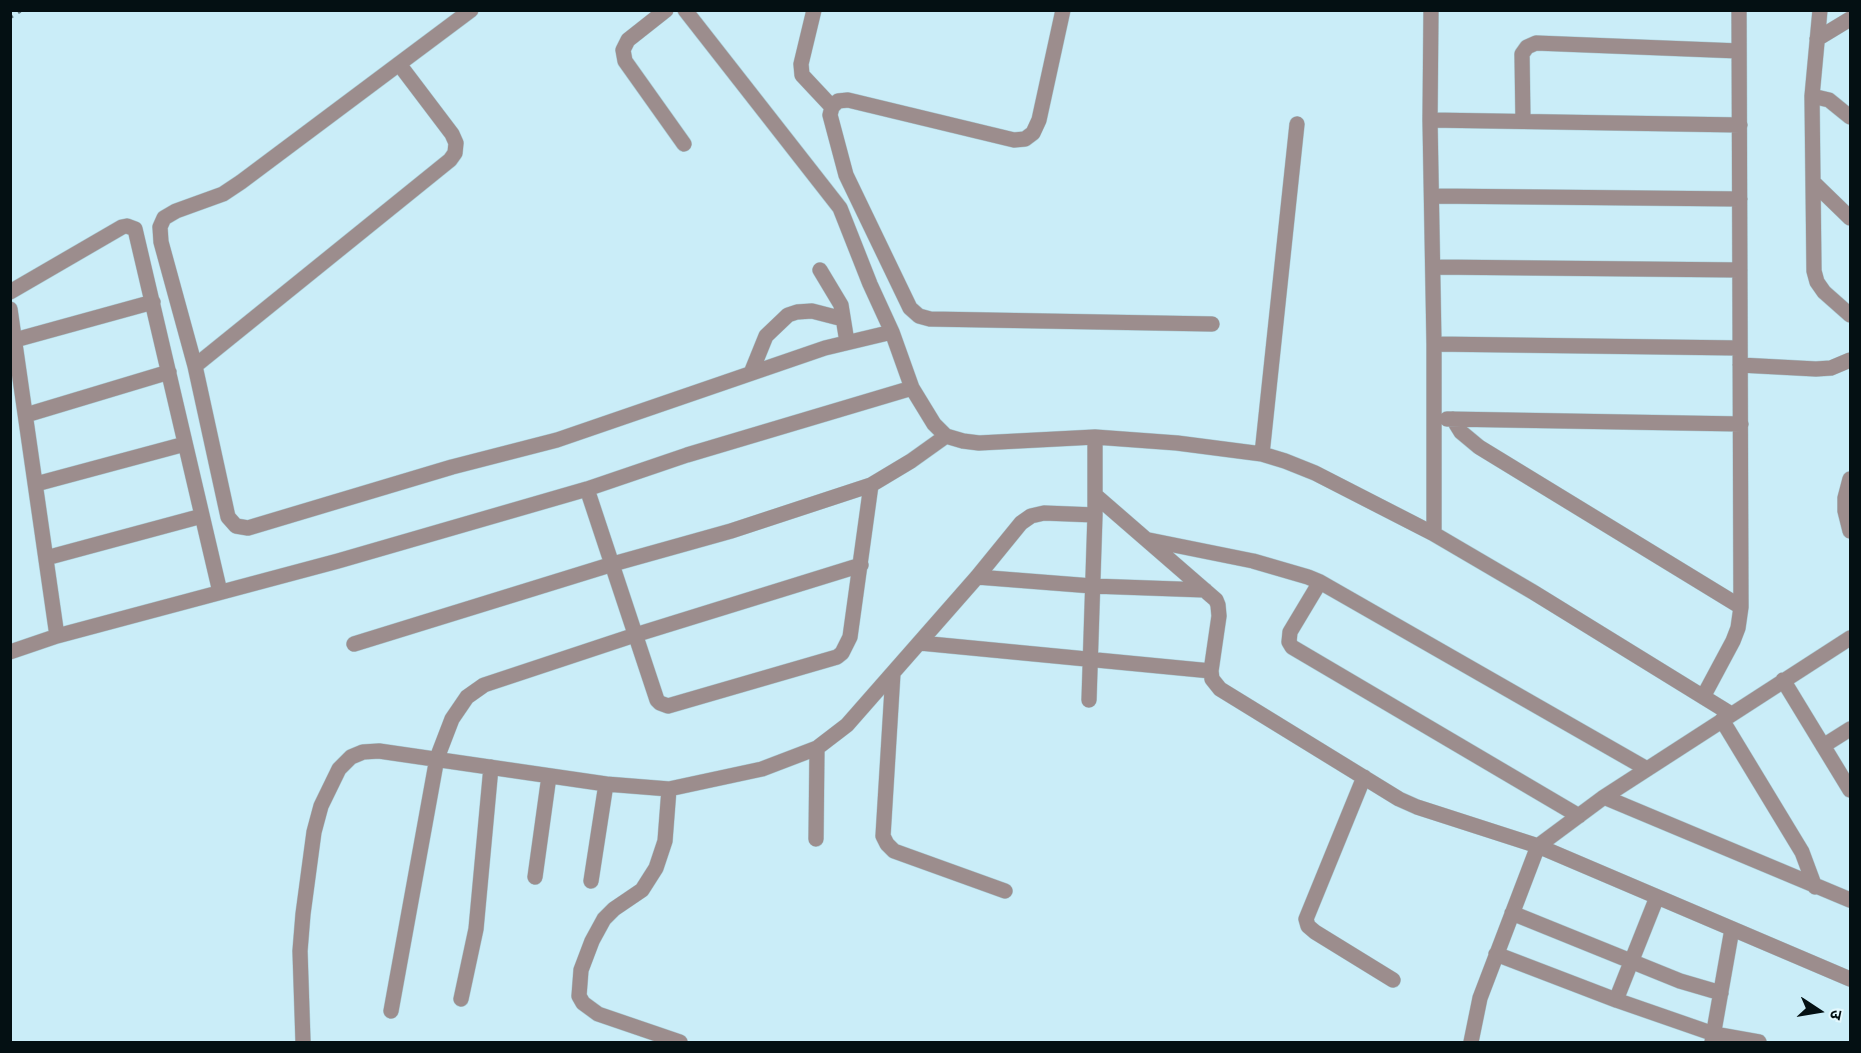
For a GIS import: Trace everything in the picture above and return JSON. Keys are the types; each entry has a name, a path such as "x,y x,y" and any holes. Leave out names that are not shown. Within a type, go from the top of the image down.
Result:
{"street":[{"path":"471,10 223,194 176,211 164,218 160,227 161,242 195,366 228,517 236,526 248,528 452,467 557,440 847,342 892,332"},
{"path":"666,10 628,40 623,50 625,61 684,144"},
{"path":"685,10 836,202 892,332 912,388 933,424 946,436 979,443 1095,450 1177,443 1262,454 1315,473 1434,534 1703,697 1726,717 1802,852 1815,886"},
{"path":"814,10 801,64 802,75 832,107"},
{"path":"1063,10 1040,120 1033,133 1025,139 1014,140 848,100 838,101 832,107 830,115 846,175 910,308 919,316 930,319 1212,324"},
{"path":"1431,10 1434,534"},
{"path":"1703,697 1733,641 1738,628 1741,607 1739,10"},
{"path":"1820,10 1812,96 1815,184 1814,271 1817,282 1824,292 1851,315"},
{"path":"1817,39 1851,19"},
{"path":"1523,121 1522,54 1527,46 1536,43 1739,51"},
{"path":"195,366 450,160 456,143 452,134 399,64"},
{"path":"1812,96 1829,100 1851,117"},
{"path":"1430,120 1740,125"},
{"path":"1262,454 1297,124"},
{"path":"1815,184 1851,218"},
{"path":"1432,196 1740,199"},
{"path":"10,292 127,226 137,232 220,592"},
{"path":"1433,267 1740,270"},
{"path":"820,270 838,297 847,342"},
{"path":"15,340 153,302"},
{"path":"10,309 57,636"},
{"path":"751,373 766,336 788,315 812,311 843,319"},
{"path":"1434,344 1739,348"},
{"path":"1740,365 1816,369 1831,368 1851,360"},
{"path":"26,415 169,372"},
{"path":"10,652 57,636 338,561 587,489 687,455 912,388"},
{"path":"1435,419 1742,424"},
{"path":"1453,419 1461,432 1479,447 1741,607"},
{"path":"354,644 613,564 731,531 871,484 946,436"},
{"path":"36,484 185,444"},
{"path":"1089,700 1095,450"},
{"path":"1851,479 1845,498 1845,511 1851,531"},
{"path":"587,489 657,700 660,704 668,706 837,657 845,648 850,637 871,484"},
{"path":"1095,495 1216,600 1219,610 1211,671 1212,679 1220,689 1399,799 1538,846 1850,977"},
{"path":"303,1042 300,951 314,832 321,806 339,769 351,757 363,752 379,750 606,784 669,789 762,769 817,748 847,725 1031,516 1044,513 1095,515"},
{"path":"46,558 202,516"},
{"path":"1149,540 1253,561 1320,582 1647,769"},
{"path":"391,1011 437,758 452,719 467,697 484,685 635,635 861,565"},
{"path":"977,577 1092,586 1205,590"},
{"path":"1320,582 1290,632 1289,642 1292,647 1579,816"},
{"path":"1471,1042 1480,998 1538,846 1604,797 1851,638"},
{"path":"920,643 1211,671"},
{"path":"893,673 883,836 887,844 894,851 1005,891"},
{"path":"1783,680 1851,790"},
{"path":"1823,746 1851,729"},
{"path":"816,839 817,748"},
{"path":"461,999 476,929 491,766"},
{"path":"535,877 549,776"},
{"path":"1364,777 1306,919 1308,926 1315,932 1393,980"},
{"path":"591,881 606,784"},
{"path":"669,789 665,841 656,868 642,891 614,909 604,919 592,941 581,970 579,996 583,1003 598,1014 680,1042"},
{"path":"1604,797 1851,900"},
{"path":"1616,1000 1657,897"},
{"path":"1512,913 1680,981 1721,993"},
{"path":"1713,1038 1732,929"},
{"path":"1496,954 1713,1038 1759,1042"}],"railway":[{"path":"10,17 21,10"}]}
